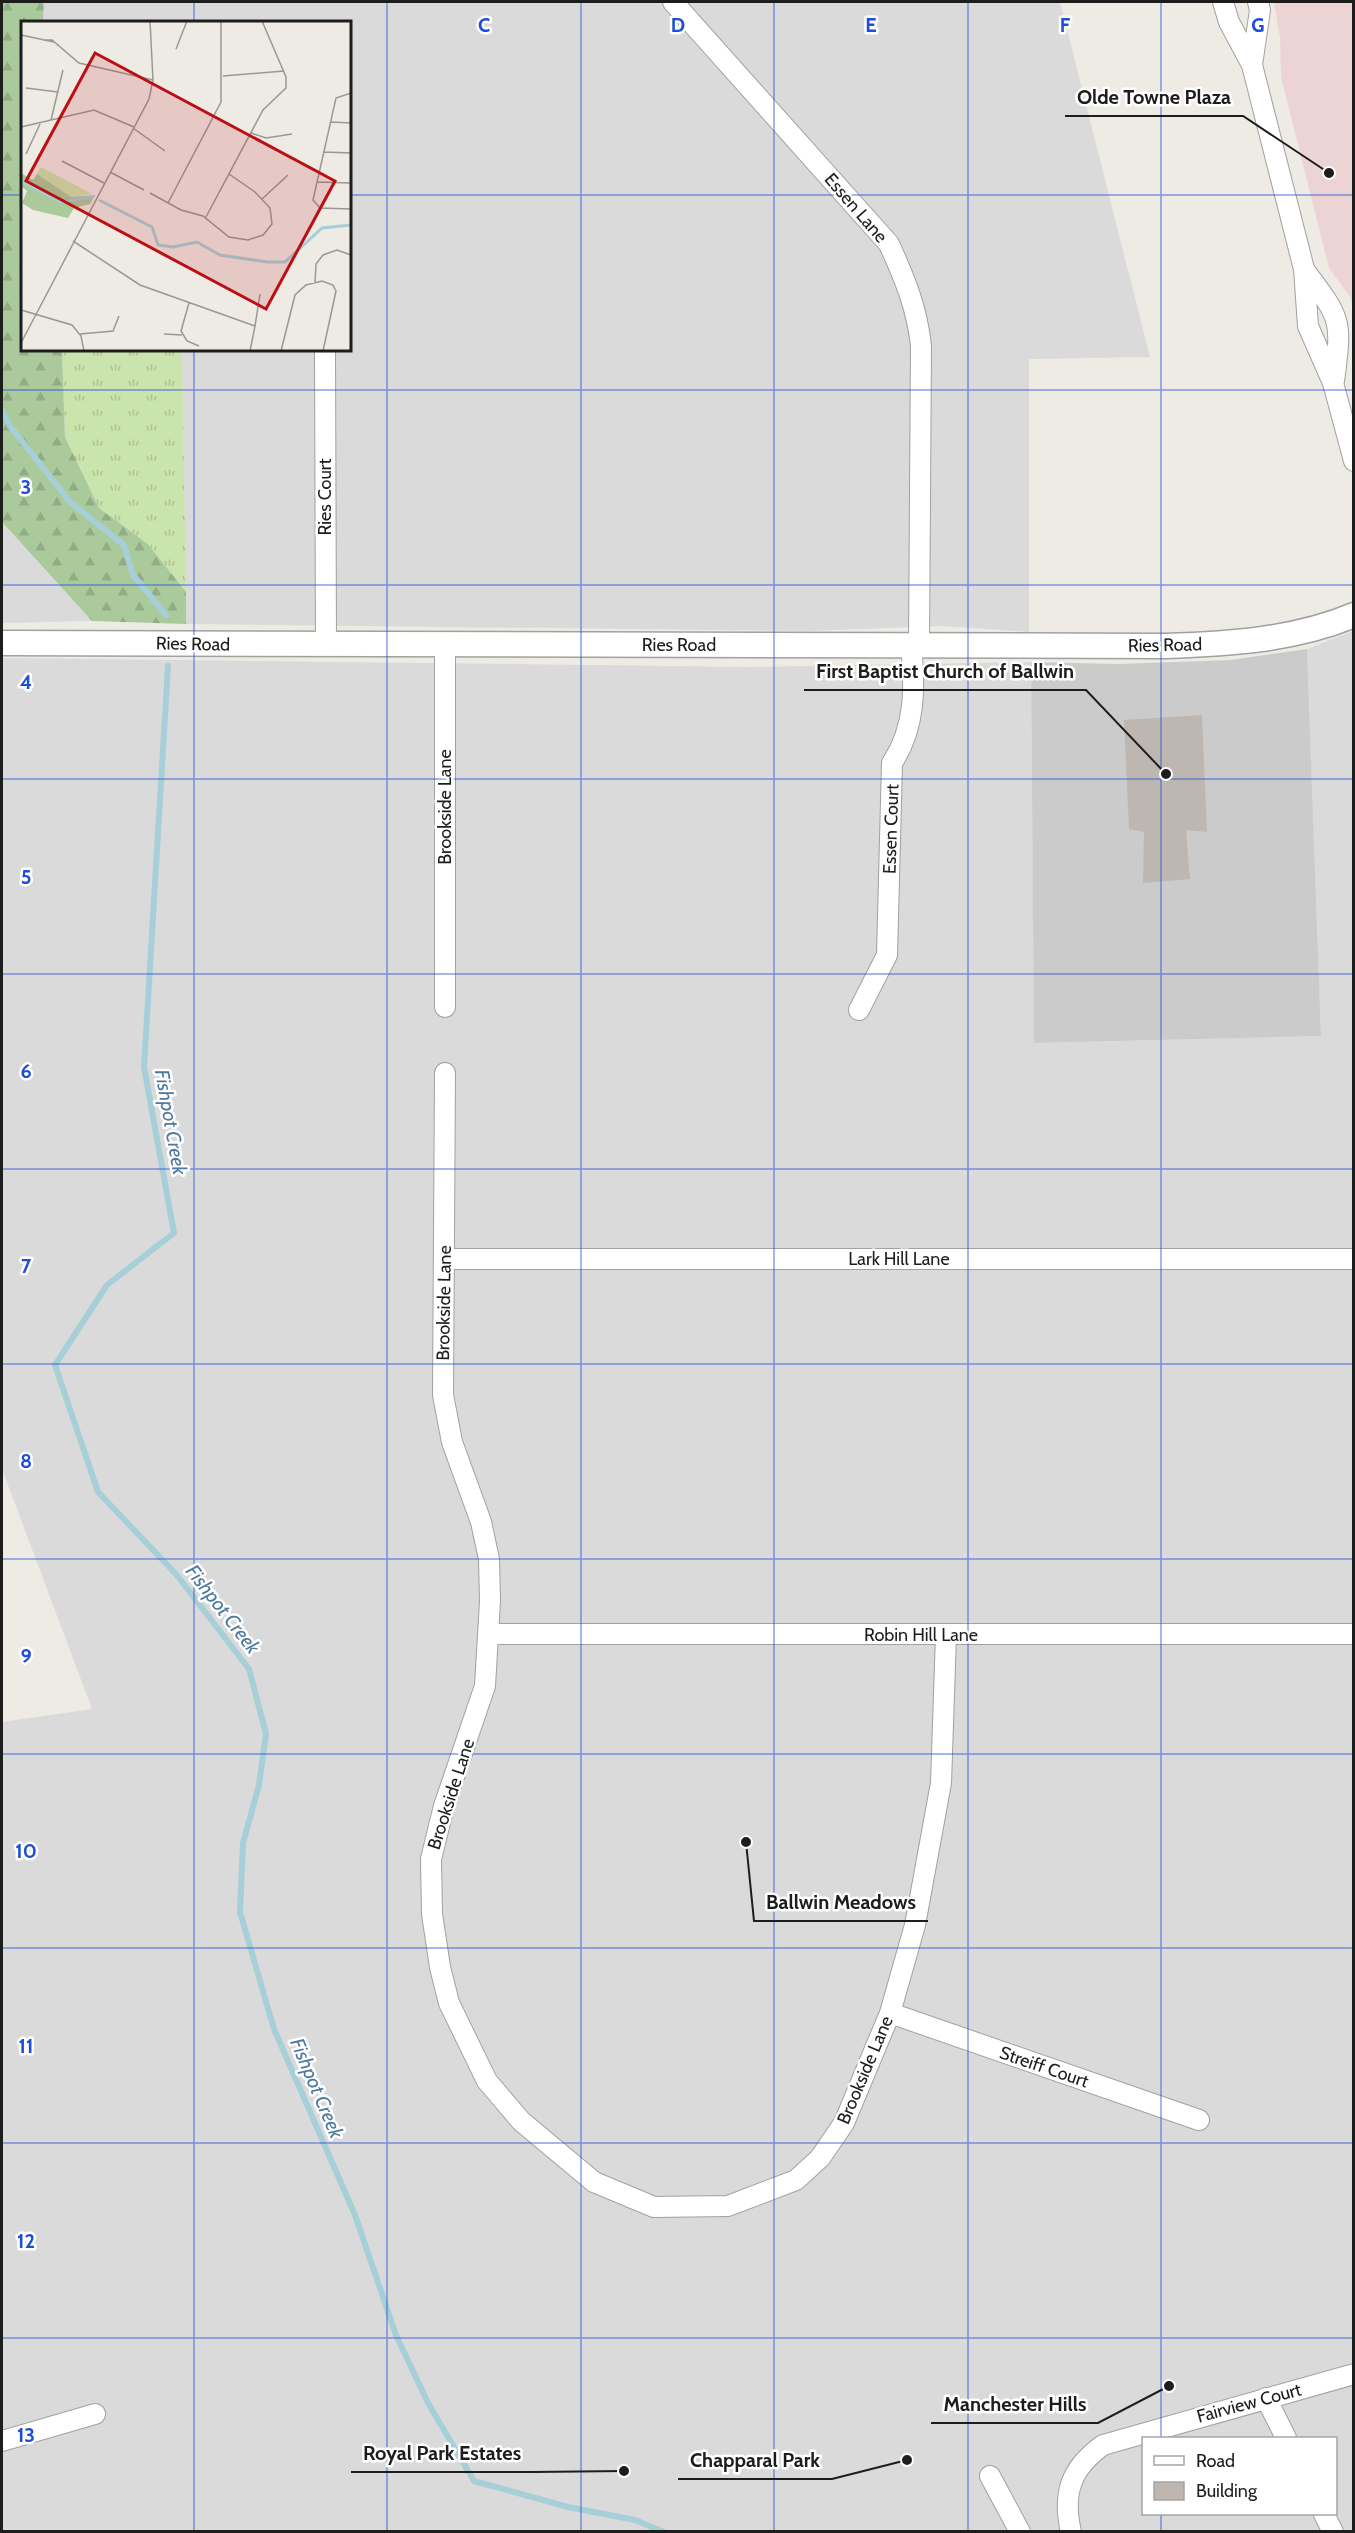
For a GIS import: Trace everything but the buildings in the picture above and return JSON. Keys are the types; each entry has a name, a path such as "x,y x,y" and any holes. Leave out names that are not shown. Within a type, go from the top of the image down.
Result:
{"street":[{"name":"Essen Lane","path":"673,2 889,244 910,290 918,317 921,346 915,645"},
{"path":"1223,2 1229,22 1252,65 1304,269 1308,326 1333,383 1353,461"},
{"path":"1252,65 1260,10 1258,2"},
{"path":"1304,269 1338,320 1339,338 1333,383"},
{"name":"Ries Court","path":"325,351 326,645"},
{"name":"Ries Road","path":"2,643 1216,644 1305,630 1353,615"},
{"name":"Brookside Lane","path":"445,1006 446,644"},
{"name":"Essen Court","path":"859,1010 887,955 892,763 907,733 915,690 915,645"},
{"name":"Brookside Lane","path":"445,1073 443,1395 452,1442 481,1522 489,1559 489,1634 485,1686 444,1806 431,1859 432,1914 440,1968 449,2003 487,2081 520,2121 577,2170 620,2194 654,2207 728,2206 796,2180 820,2158 844,2123 890,2013 915,1925 934,1834 941,1783 946,1635"},
{"name":"Lark Hill Lane","path":"444,1259 1353,1259"},
{"name":"Robin Hill Lane","path":"489,1634 1353,1634"},
{"name":"Streiff Court","path":"890,2013 1199,2120"},
{"name":"Fairview Court","path":"1071,2532 1068,2493 1075,2473 1085,2458 1103,2445 1353,2374"},
{"path":"1266,2397 1285,2437"},
{"path":"2,2442 95,2414"},
{"path":"990,2476 1020,2532"},
{"path":"1324,2515 1333,2532"}],"shaded area":[{"path":"44,2 1060,2 1150,357 1029,359 1029,632 943,626 808,631 186,624 182,351 351,351 351,21 43,21"},
{"path":"1274,2 1353,2 1353,309 1351,298 1329,268 1281,77 1280,37"},
{"path":"2,522 92,621 2,623"},
{"path":"1353,631 1353,2531 2,2531 2,1722 92,1709 2,1469 2,658 750,667 1031,662 1034,1043 1321,1036 1307,649"},
{"path":"1307,649 1321,1036 1034,1043 1031,662 1118,664 1231,660"}],"green space":[{"path":"2,2 44,2 43,21 21,21 21,351 62,351 65,437 99,508 148,544 186,592 186,624 92,621 2,522"},
{"path":"62,351 182,351 186,592 148,544 99,508 65,437"}],"waterway":[{"name":"Fishpot Creek","path":"2,410 10,426 70,502 124,545 133,575 166,615"},
{"name":"Fishpot Creek","path":"168,666 144,1067 174,1233 107,1285 55,1365 98,1492 176,1574 249,1669 266,1734 259,1785 243,1843 240,1912 274,2029 355,2215 396,2335 428,2403 474,2481 568,2507 635,2520 664,2532"}],"place":[{"name":"Olde Towne Plaza","path":"1329,173"},
{"name":"First Baptist Church of Ballwin","path":"1166,774"},
{"name":"Ballwin Meadows","path":"746,1842"},
{"name":"Manchester Hills","path":"1169,2386"},
{"name":"Chapparal Park","path":"907,2460"},
{"name":"Royal Park Estates","path":"624,2471"}]}
